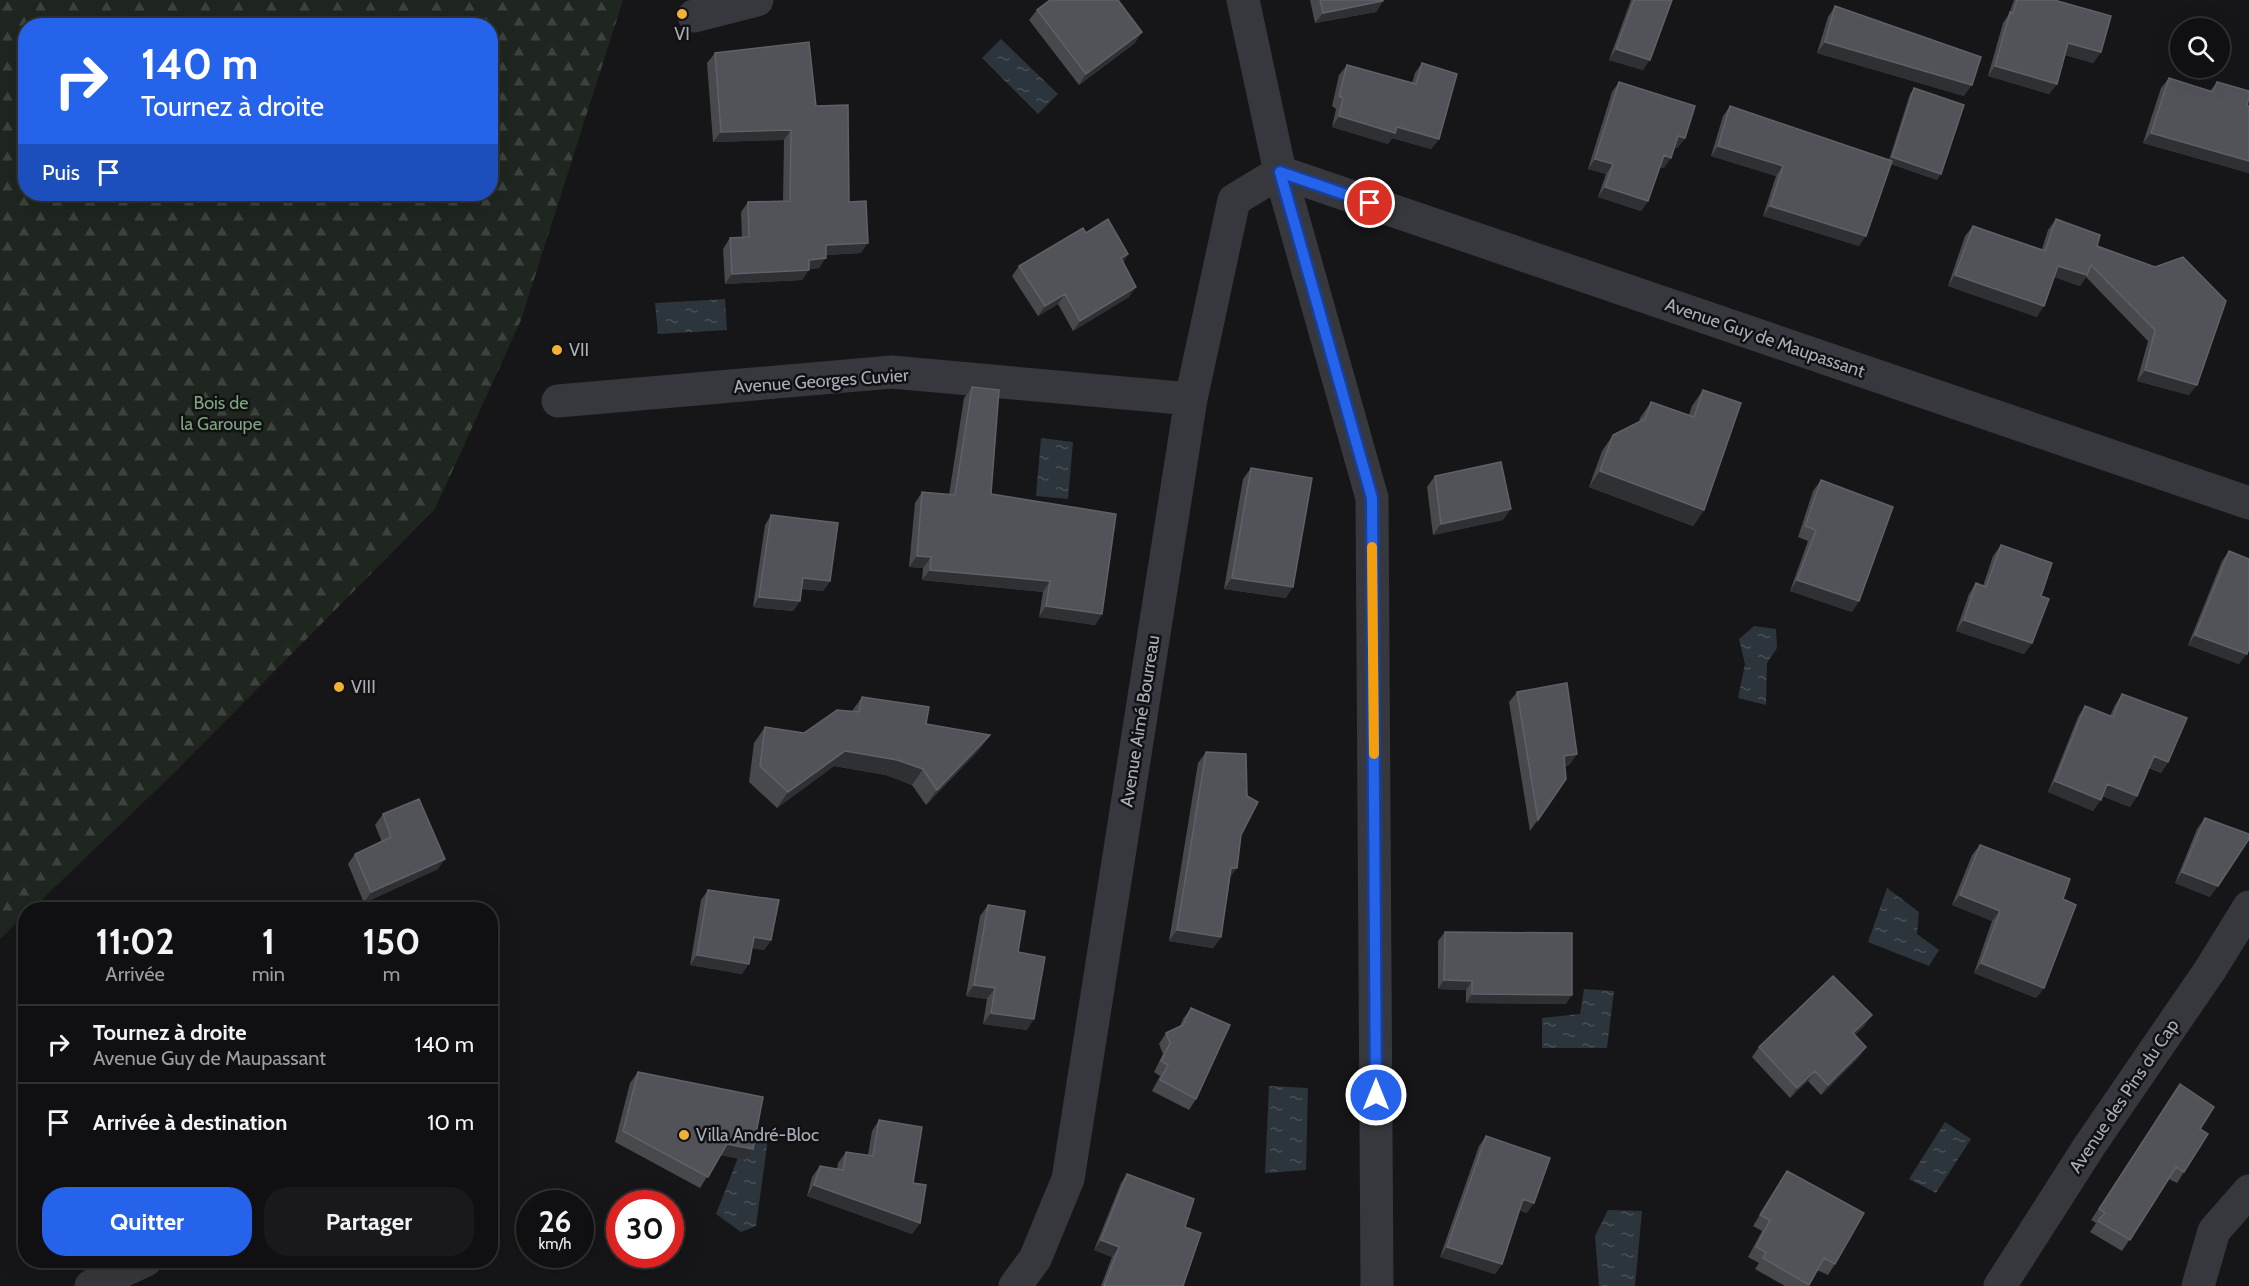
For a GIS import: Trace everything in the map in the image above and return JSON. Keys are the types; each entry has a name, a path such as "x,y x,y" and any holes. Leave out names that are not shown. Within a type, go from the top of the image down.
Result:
{"street":[{"path":"694,16 757,0"},
{"path":"1243,0 1280,172 1372,498 1377,1286"},
{"name":"Avenue Aimé Bourreau","path":"1015,1286 1035,1259 1068,1179 1191,399 1234,200 1280,172"},
{"name":"Avenue Guy de Maupassant","path":"1280,172 2249,503"},
{"name":"Avenue Georges Cuvier","path":"558,401 892,372 1191,399"},
{"name":"Avenue des Pins du Cap","path":"2000,1286 2090,1145 2210,970 2249,907"},
{"path":"2198,1286 2214,1232 2249,1191"},
{"path":"91,1286 129,1268"}],"green space":[{"name":"Bois de la Garoupe","path":"0,0 623,0 521,320 435,509 174,773 39,902 18,902 18,922 0,939"}],"water":[{"path":"1001,39 1058,94 1038,114 982,58"},
{"path":"725,299 727,330 658,334 655,303"},
{"path":"1041,438 1073,442 1068,499 1036,496"},
{"path":"1754,626 1776,629 1777,648 1767,663 1766,705 1738,698 1745,664 1739,639"},
{"path":"1887,888 1919,912 1917,934 1939,950 1929,966 1868,942"},
{"path":"1584,989 1614,991 1607,1048 1542,1048 1542,1018 1580,1014"},
{"path":"1269,1086 1308,1088 1306,1170 1265,1173"},
{"path":"1945,1122 1971,1139 1936,1193 1909,1179"},
{"path":"754,1136 768,1139 756,1226 741,1232 716,1214 739,1155 749,1156"},
{"path":"1608,1210 1642,1211 1635,1286 1599,1286 1595,1236"}],"building":[{"path":"1050,0 1118,0 1142,32 1086,74 1037,10"},
{"path":"1320,0 1383,0 1383,1 1323,13"},
{"path":"1634,0 1672,0 1650,60 1616,49"},
{"path":"2017,0 2054,0 2111,16 2101,52 2068,43 2057,84 1995,66 2010,12 2013,13"},
{"path":"1835,6 1981,57 1972,85 1825,42"},
{"path":"809,42 816,106 848,105 849,202 866,201 868,243 826,245 826,258 809,260 809,270 732,274 730,238 749,237 748,202 790,201 791,130 721,132 715,53"},
{"path":"1422,63 1457,74 1439,139 1397,127 1395,133 1339,116 1343,98 1339,96 1347,65 1416,84"},
{"path":"2169,78 2213,92 2217,82 2249,91 2247,105 2249,106 2249,161 2151,133"},
{"path":"1619,82 1695,106 1685,138 1678,136 1671,158 1664,155 1648,201 1605,187 1613,164 1595,159"},
{"path":"1914,88 1964,105 1941,174 1892,157"},
{"path":"1730,106 1892,161 1866,236 1770,206 1783,166 1718,146"},
{"path":"1108,219 1128,254 1121,258 1136,287 1080,321 1065,294 1045,306 1019,266 1083,228 1086,233"},
{"path":"2056,219 2100,235 2097,246 2155,267 2183,257 2226,301 2197,385 2145,370 2155,330 2091,265 2087,275 2058,266 2044,306 1955,275 1973,226 2045,251"},
{"path":"972,387 999,390 991,494 1116,514 1102,614 1046,606 1050,581 930,570 931,557 917,556 922,492 955,495"},
{"path":"1703,390 1741,403 1704,510 1600,471 1613,435 1645,419 1651,402 1694,417"},
{"path":"1501,462 1511,509 1441,524 1435,476"},
{"path":"1251,468 1312,478 1293,587 1232,578"},
{"path":"1821,480 1893,507 1859,601 1797,580 1816,530 1805,526"},
{"path":"771,515 838,523 830,581 803,578 800,601 759,597"},
{"path":"2001,545 2052,563 2041,596 2049,599 2032,643 1964,620 1976,583 1986,587"},
{"path":"2229,551 2249,559 2249,648 2247,654 2195,635"},
{"path":"1567,683 1577,754 1564,756 1566,779 1538,820 1517,692"},
{"path":"2122,694 2187,718 2168,762 2154,756 2137,796 2107,784 2101,800 2055,781 2085,706 2113,717"},
{"path":"862,697 929,707 926,724 990,735 937,790 923,769 897,760 845,751 788,792 760,766 765,727 804,733 837,710 859,712"},
{"path":"1206,752 1246,754 1247,796 1258,802 1241,835 1237,868 1231,868 1221,937 1177,930"},
{"path":"419,799 445,859 371,892 355,854 391,837 383,814"},
{"path":"2205,818 2249,834 2249,839 2218,886 2182,872"},
{"path":"1980,845 2070,879 2063,899 2076,905 2044,988 1981,963 2000,911 1960,895"},
{"path":"708,890 779,900 771,940 754,937 749,964 697,955"},
{"path":"988,905 1025,911 1018,952 1045,957 1034,1019 991,1013 995,988 974,985"},
{"path":"1445,932 1572,933 1572,995 1472,994 1472,981 1444,980"},
{"path":"1833,976 1872,1015 1853,1033 1866,1047 1828,1085 1815,1071 1797,1088 1759,1047"},
{"path":"1191,1008 1230,1025 1196,1099 1160,1080 1168,1065 1161,1061 1170,1043 1166,1033 1183,1025"},
{"name":"Villa André-Bloc","path":"638,1072 763,1097 753,1149 727,1144 708,1177 623,1131"},
{"path":"2180,1084 2214,1107 2200,1129 2208,1134 2184,1172 2176,1167 2130,1240 2098,1221 2105,1213 2099,1209"},
{"path":"879,1120 922,1127 913,1183 926,1185 920,1223 814,1185 820,1166 843,1170 846,1152 873,1156"},
{"path":"1486,1136 1550,1158 1534,1203 1523,1199 1502,1264 1447,1247"},
{"path":"1787,1171 1864,1213 1835,1264 1824,1258 1809,1285 1763,1258 1766,1252 1756,1247 1770,1220 1760,1215"},
{"path":"1127,1174 1194,1199 1185,1227 1201,1233 1183,1286 1104,1286 1119,1247 1101,1240"}],"slow traffic":[{"path":"1372,547 1374,754"}],"place":[{"name":"VI","path":"682,14"},
{"name":"VII","path":"557,350"},
{"name":"VIII","path":"339,687"},
{"name":"Villa André-Bloc","path":"684,1135"}],"route":[{"path":"1370,203 1280,172 1372,498 1376,1095"}]}
